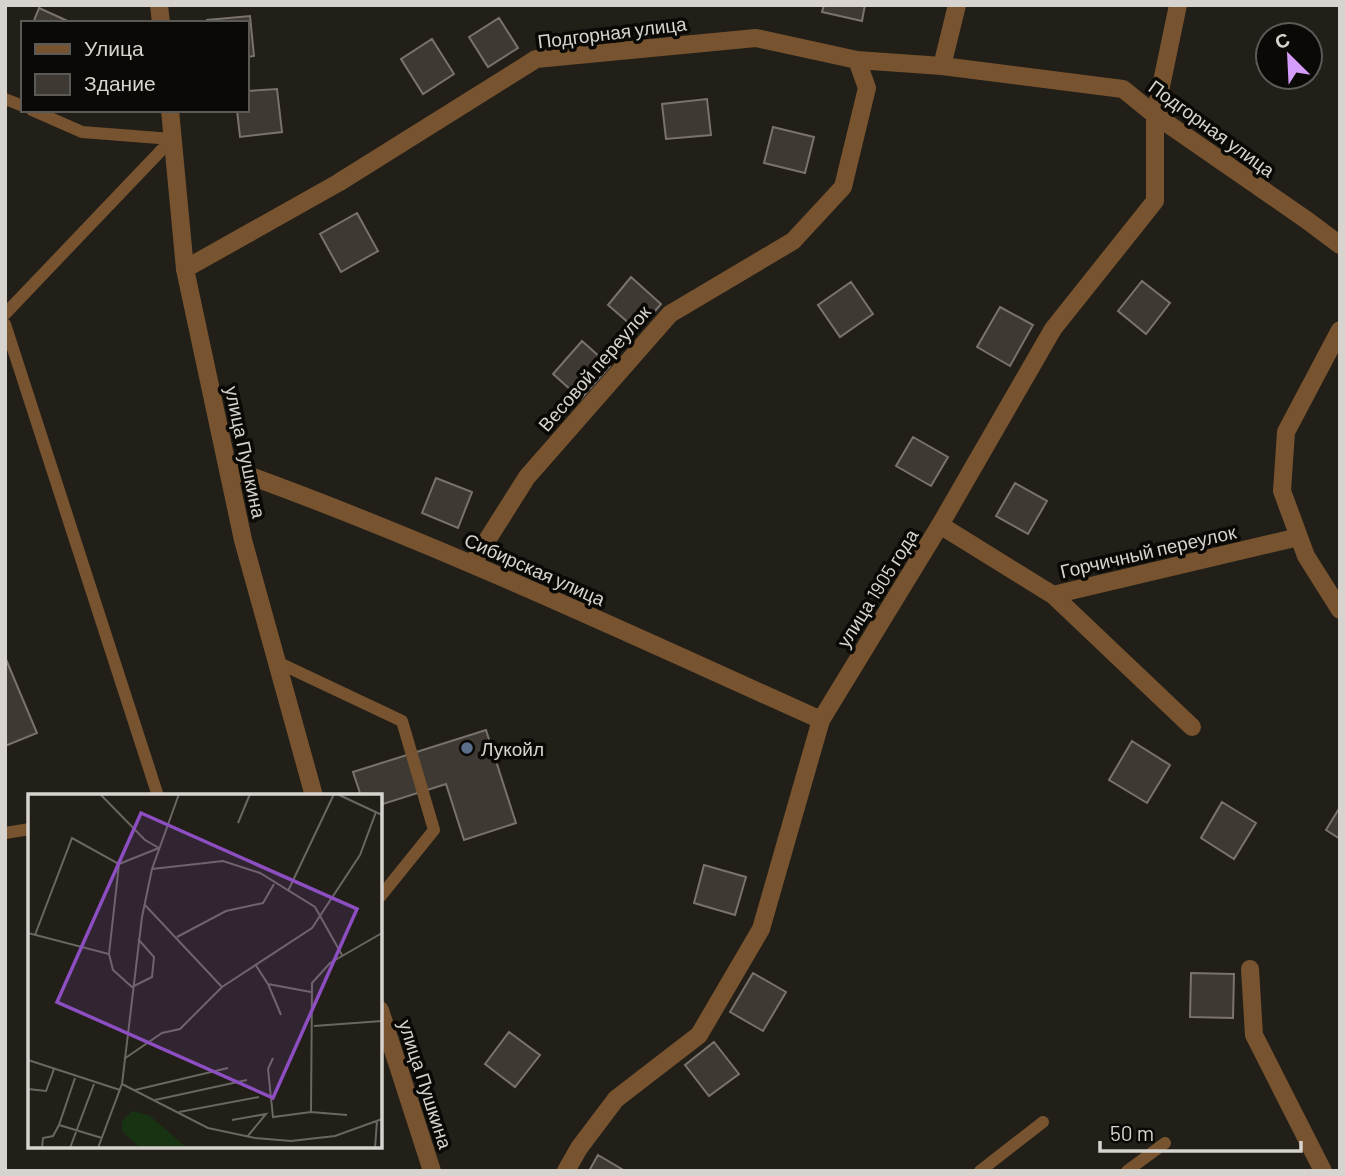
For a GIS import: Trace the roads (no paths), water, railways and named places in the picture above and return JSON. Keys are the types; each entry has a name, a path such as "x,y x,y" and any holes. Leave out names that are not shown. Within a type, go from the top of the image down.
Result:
{"street":[{"path":"942,66 957,5"},
{"name":"улица 1905 года","path":"566,1171 579,1147 616,1099 699,1035 761,929 821,720 940,525 1053,329 1155,201 1155,115 1178,5"},
{"name":"Подгорная улица","path":"185,270 338,183 536,60 756,38 857,60 942,66 1123,89 1155,115 1340,245"},
{"name":"Весовой переулок","path":"472,564 527,477 670,314 793,241 843,187 867,88 857,60"},
{"name":"улица Пушкина","path":"170,112 185,270 243,540 313,794"},
{"path":"1340,330 1286,432 1283,491 1306,556 1340,610"},
{"name":"Сибирская улица","path":"228,468 472,564 821,720"},
{"name":"Горчичный переулок","path":"940,525 1053,595 1299,537"},
{"path":"1053,595 1192,727"},
{"path":"1250,969 1254,1035 1323,1171"},
{"name":"улица Пушкина","path":"382,1016 432,1171"}],"lane":[{"path":"37,112 82,132 172,139"},
{"path":"5,314 172,139"},
{"path":"5,324 157,794"},
{"path":"277,662 402,721 434,830 382,895"},
{"path":"5,833 28,829"},
{"path":"980,1171 1043,1122"},
{"path":"1127,1171 1165,1143"}],"place":[{"name":"Лукойл","path":"467,748"}]}
